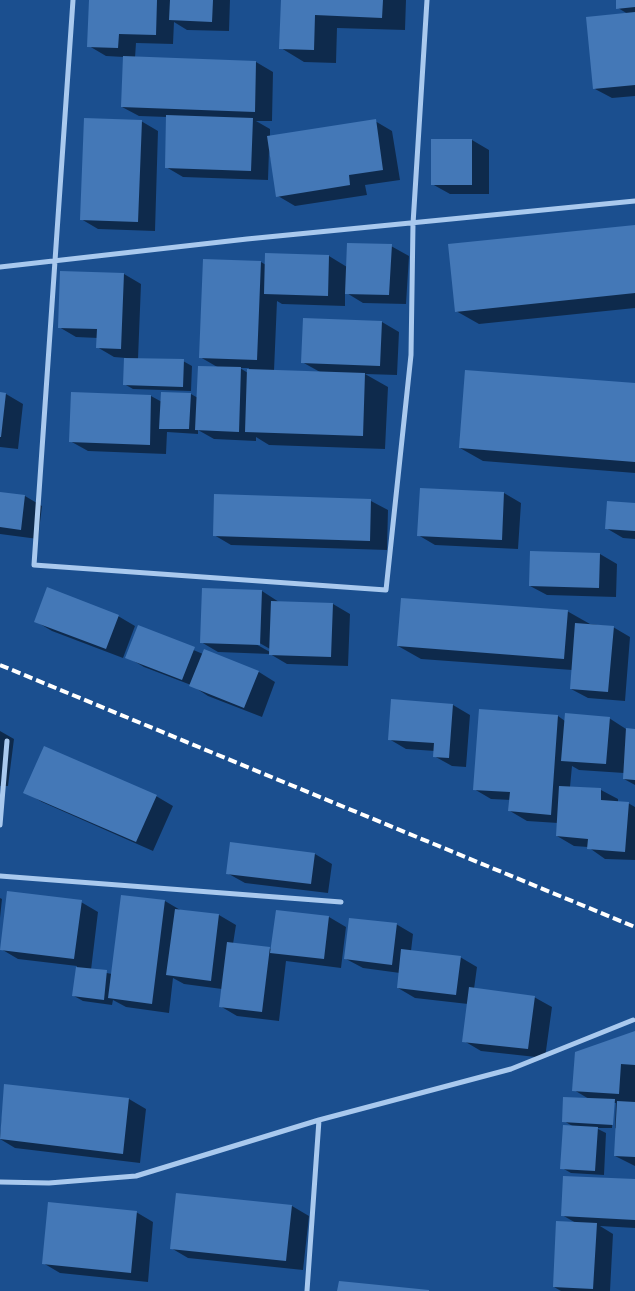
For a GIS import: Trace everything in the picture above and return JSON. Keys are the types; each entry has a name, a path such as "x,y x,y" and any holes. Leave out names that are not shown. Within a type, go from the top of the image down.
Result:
{"street":[{"path":"73,0 34,565 386,590 410,355 413,224 427,0"},
{"path":"0,267 54,259 635,201"},
{"path":"0,825 7,741"},
{"path":"0,876 341,902"},
{"path":"0,1182 49,1183 136,1176 318,1120 510,1069 633,1020"},
{"path":"308,1291 318,1120"}],"building":[{"path":"89,0 157,0 156,35 119,34 118,48 87,47"},
{"path":"170,0 213,0 212,22 169,20"},
{"path":"281,0 383,0 382,18 315,15 314,50 279,49"},
{"path":"616,0 635,0 635,7 616,9"},
{"path":"635,12 635,85 593,89 586,17"},
{"path":"123,56 256,61 255,112 121,107"},
{"path":"166,115 253,118 251,171 165,168"},
{"path":"84,118 142,120 138,222 80,220"},
{"path":"376,119 383,170 349,175 350,185 276,197 267,136"},
{"path":"431,139 472,139 472,185 431,185"},
{"path":"635,225 635,293 455,312 448,244"},
{"path":"347,243 392,244 389,295 345,294"},
{"path":"265,253 329,255 328,296 264,294"},
{"path":"203,259 261,261 257,360 199,358"},
{"path":"60,271 124,273 121,349 96,348 97,329 58,328"},
{"path":"303,318 382,321 380,366 301,363"},
{"path":"124,358 184,359 183,387 123,385"},
{"path":"198,366 241,367 239,432 195,430"},
{"path":"247,369 365,373 363,436 245,432"},
{"path":"465,370 635,383 635,462 459,448"},
{"path":"0,392 6,393 1,437 0,437"},
{"path":"71,392 151,395 150,445 69,442"},
{"path":"161,392 191,393 189,429 159,429"},
{"path":"420,488 504,492 502,540 417,536"},
{"path":"0,492 25,495 21,530 0,527"},
{"path":"214,494 371,499 370,541 213,536"},
{"path":"607,501 635,503 635,531 605,529"},
{"path":"530,551 600,553 599,588 529,586"},
{"path":"47,587 119,615 106,649 34,622"},
{"path":"202,588 262,590 260,645 200,643"},
{"path":"401,598 568,610 564,659 397,646"},
{"path":"271,601 333,603 331,657 269,655"},
{"path":"575,623 614,626 608,692 570,689"},
{"path":"138,625 195,647 182,680 125,658"},
{"path":"204,649 259,671 244,708 189,686"},
{"path":"391,699 453,704 449,758 433,757 434,743 388,740"},
{"path":"479,709 558,715 551,815 508,811 510,792 473,790"},
{"path":"565,713 610,717 606,764 561,761"},
{"path":"626,728 635,729 635,780 623,779"},
{"path":"44,746 157,795 136,842 23,793"},
{"path":"559,786 601,788 601,800 629,802 625,852 587,849 588,839 556,836"},
{"path":"230,842 315,853 311,884 226,874"},
{"path":"7,891 82,900 74,959 0,950"},
{"path":"121,895 165,900 152,1004 108,998"},
{"path":"175,909 219,914 211,981 166,975"},
{"path":"276,910 329,916 324,959 270,953"},
{"path":"349,918 397,923 392,965 344,959"},
{"path":"227,942 270,947 262,1012 219,1007"},
{"path":"401,949 461,956 456,995 397,988"},
{"path":"76,967 107,970 104,1000 72,996"},
{"path":"469,987 535,996 528,1049 462,1042"},
{"path":"635,1031 635,1065 621,1064 619,1094 572,1091 575,1052"},
{"path":"4,1084 129,1098 123,1154 0,1139"},
{"path":"563,1097 615,1099 613,1125 562,1122"},
{"path":"617,1101 635,1102 635,1157 614,1156"},
{"path":"563,1125 598,1127 595,1171 560,1169"},
{"path":"563,1176 635,1179 635,1220 561,1216"},
{"path":"176,1193 292,1205 286,1261 170,1249"},
{"path":"48,1202 137,1211 131,1273 42,1264"},
{"path":"556,1221 597,1223 593,1289 553,1287"},
{"path":"339,1281 429,1290 429,1291 337,1291"}],"railway":[{"path":"0,665 635,927"}]}
